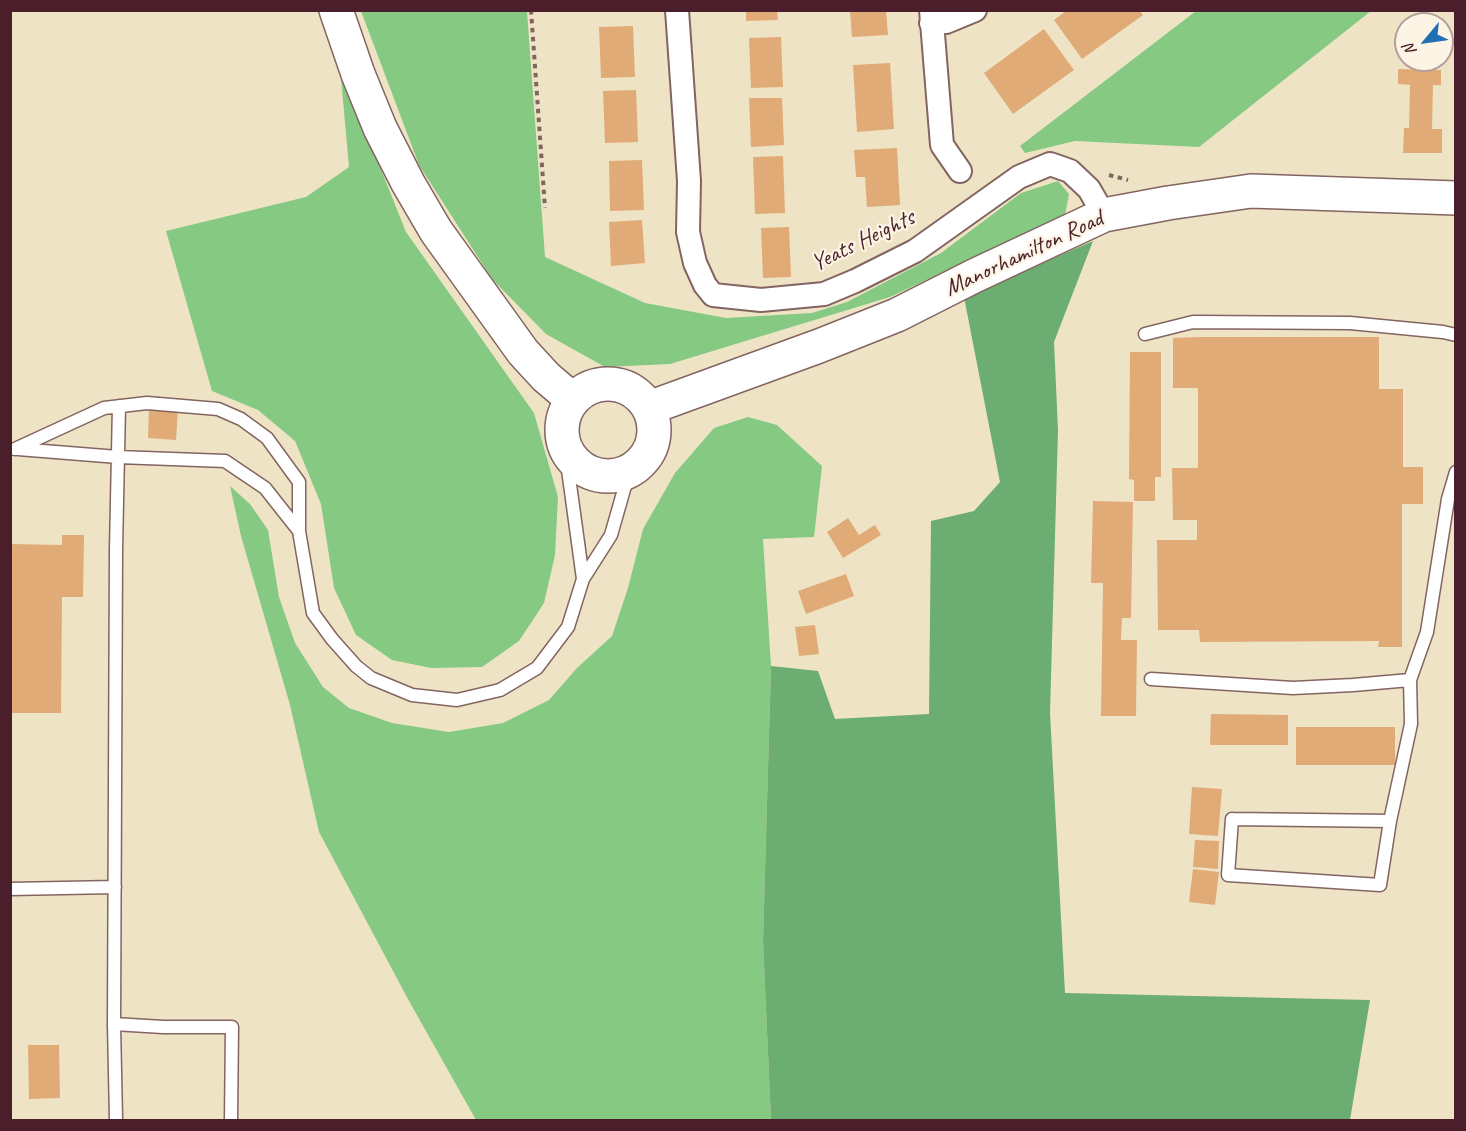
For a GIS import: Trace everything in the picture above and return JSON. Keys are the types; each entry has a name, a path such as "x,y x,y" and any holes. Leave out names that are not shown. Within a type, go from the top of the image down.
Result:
{"highway":[{"path":"336,10 380,128 436,231 523,352 546,377 573,400"},
{"name":"Manorhamilton Road","path":"649,408 897,315 1104,215 1251,191 1455,198"},
{"path":"613,384 628,388 640,396 649,408 654,422 654,437 650,451 641,463 629,472 615,476 599,476 585,471 573,461 565,448 562,435 562,423 566,410 573,400 585,390 598,385 613,384"}],"street":[{"name":"Yeats Heights","path":"677,10 689,181 688,232 694,263 713,295 761,300 824,294 915,251 1019,177 1050,164 1070,171 1089,189 1104,215"},
{"path":"960,171 942,145 931,16 946,22 975,10"}],"lane":[{"path":"1145,334 1192,322 1226,322 1350,323 1455,335"},
{"path":"13,449 104,408 119,406 147,403 218,409 241,419 267,438 299,482 299,531 313,614 332,639 356,666 371,678 412,695 457,700 500,690 537,668 568,627 583,579 611,535 629,472"},
{"path":"116,1120 114,1024 116,549 119,406"},
{"path":"565,448 583,579"},
{"path":"13,449 118,457 225,461 265,488 299,531"},
{"path":"1390,821 1232,819 1228,875 1380,885 1390,821 1411,724 1410,680 1427,632 1448,499 1455,472"},
{"path":"1151,679 1293,688 1410,680"},
{"path":"10,889 115,887"},
{"path":"114,1024 232,1027 231,1120"}],"path":[{"path":"531,10 545,208"}],"green space":[{"path":"361,11 527,11 545,257 645,303 726,318 812,313 847,302 941,253 1021,193 1058,181 1069,194 1065,215 890,297 670,364 605,367 546,334 492,279 419,165"},
{"path":"1196,11 1371,11 1199,147 1075,141 1025,153 1020,146"},
{"path":"340,67 406,232 534,413 558,497 555,555 544,603 519,641 482,667 431,668 392,660 356,635 334,588 321,504 295,441 258,410 212,391 166,231 306,197 349,167"},
{"path":"1093,241 1054,342 1058,430 1050,713 1065,993 1370,1000 1350,1120 771,1120 763,941 771,666 818,671 835,719 929,714 931,521 974,511 1000,482 964,297"},
{"path":"748,417 777,425 822,466 814,537 763,539 771,666 763,941 771,1120 476,1120 409,1001 319,832 290,705 241,536 230,486 250,504 268,530 279,597 295,643 323,687 349,708 392,723 449,732 503,723 549,700 577,668 612,636 628,588 643,529 675,473 714,428"}],"building":[{"path":"746,10 777,10 778,20 746,21"},
{"path":"850,10 886,10 888,35 852,37"},
{"path":"1067,10 1139,10 1143,15 1082,59 1054,20"},
{"path":"633,26 635,77 601,78 599,27"},
{"path":"1044,29 1074,70 1013,114 984,73"},
{"path":"781,37 783,87 751,88 749,38"},
{"path":"890,63 894,129 857,132 853,65"},
{"path":"1398,72 1441,72 1441,85 1433,85 1432,129 1442,129 1442,153 1403,153 1404,128 1409,128 1410,85 1398,84"},
{"path":"636,90 638,142 605,143 603,91"},
{"path":"749,98 782,98 784,145 751,147"},
{"path":"897,148 900,205 867,207 865,177 856,177 854,150"},
{"path":"783,156 785,213 755,214 753,157"},
{"path":"642,160 644,210 610,211 609,161"},
{"path":"642,220 645,263 611,266 609,222"},
{"path":"789,227 791,277 763,278 761,228"},
{"path":"1379,337 1379,389 1403,389 1403,467 1423,467 1423,504 1402,504 1402,647 1378,647 1379,641 1200,642 1199,630 1158,630 1157,540 1197,540 1197,520 1173,520 1172,468 1198,468 1198,388 1173,388 1173,338"},
{"path":"1130,352 1161,352 1161,477 1155,477 1155,501 1134,501 1134,480 1129,479"},
{"path":"149,407 178,408 176,440 148,438"},
{"path":"1093,501 1133,502 1131,618 1122,618 1121,640 1137,640 1136,716 1101,716 1103,583 1091,583"},
{"path":"848,518 859,535 875,525 881,535 843,558 827,532"},
{"path":"62,535 84,535 83,597 62,597 61,713 10,713 10,544 62,545"},
{"path":"846,574 854,596 806,614 798,591"},
{"path":"815,625 819,654 799,656 795,627"},
{"path":"1211,714 1288,715 1288,745 1210,745"},
{"path":"1296,727 1395,727 1395,765 1296,765"},
{"path":"1192,787 1222,789 1218,836 1189,834"},
{"path":"1195,840 1219,841 1218,869 1193,867"},
{"path":"1193,869 1219,872 1215,905 1189,902"},
{"path":"28,1045 59,1045 60,1098 29,1099"}]}
